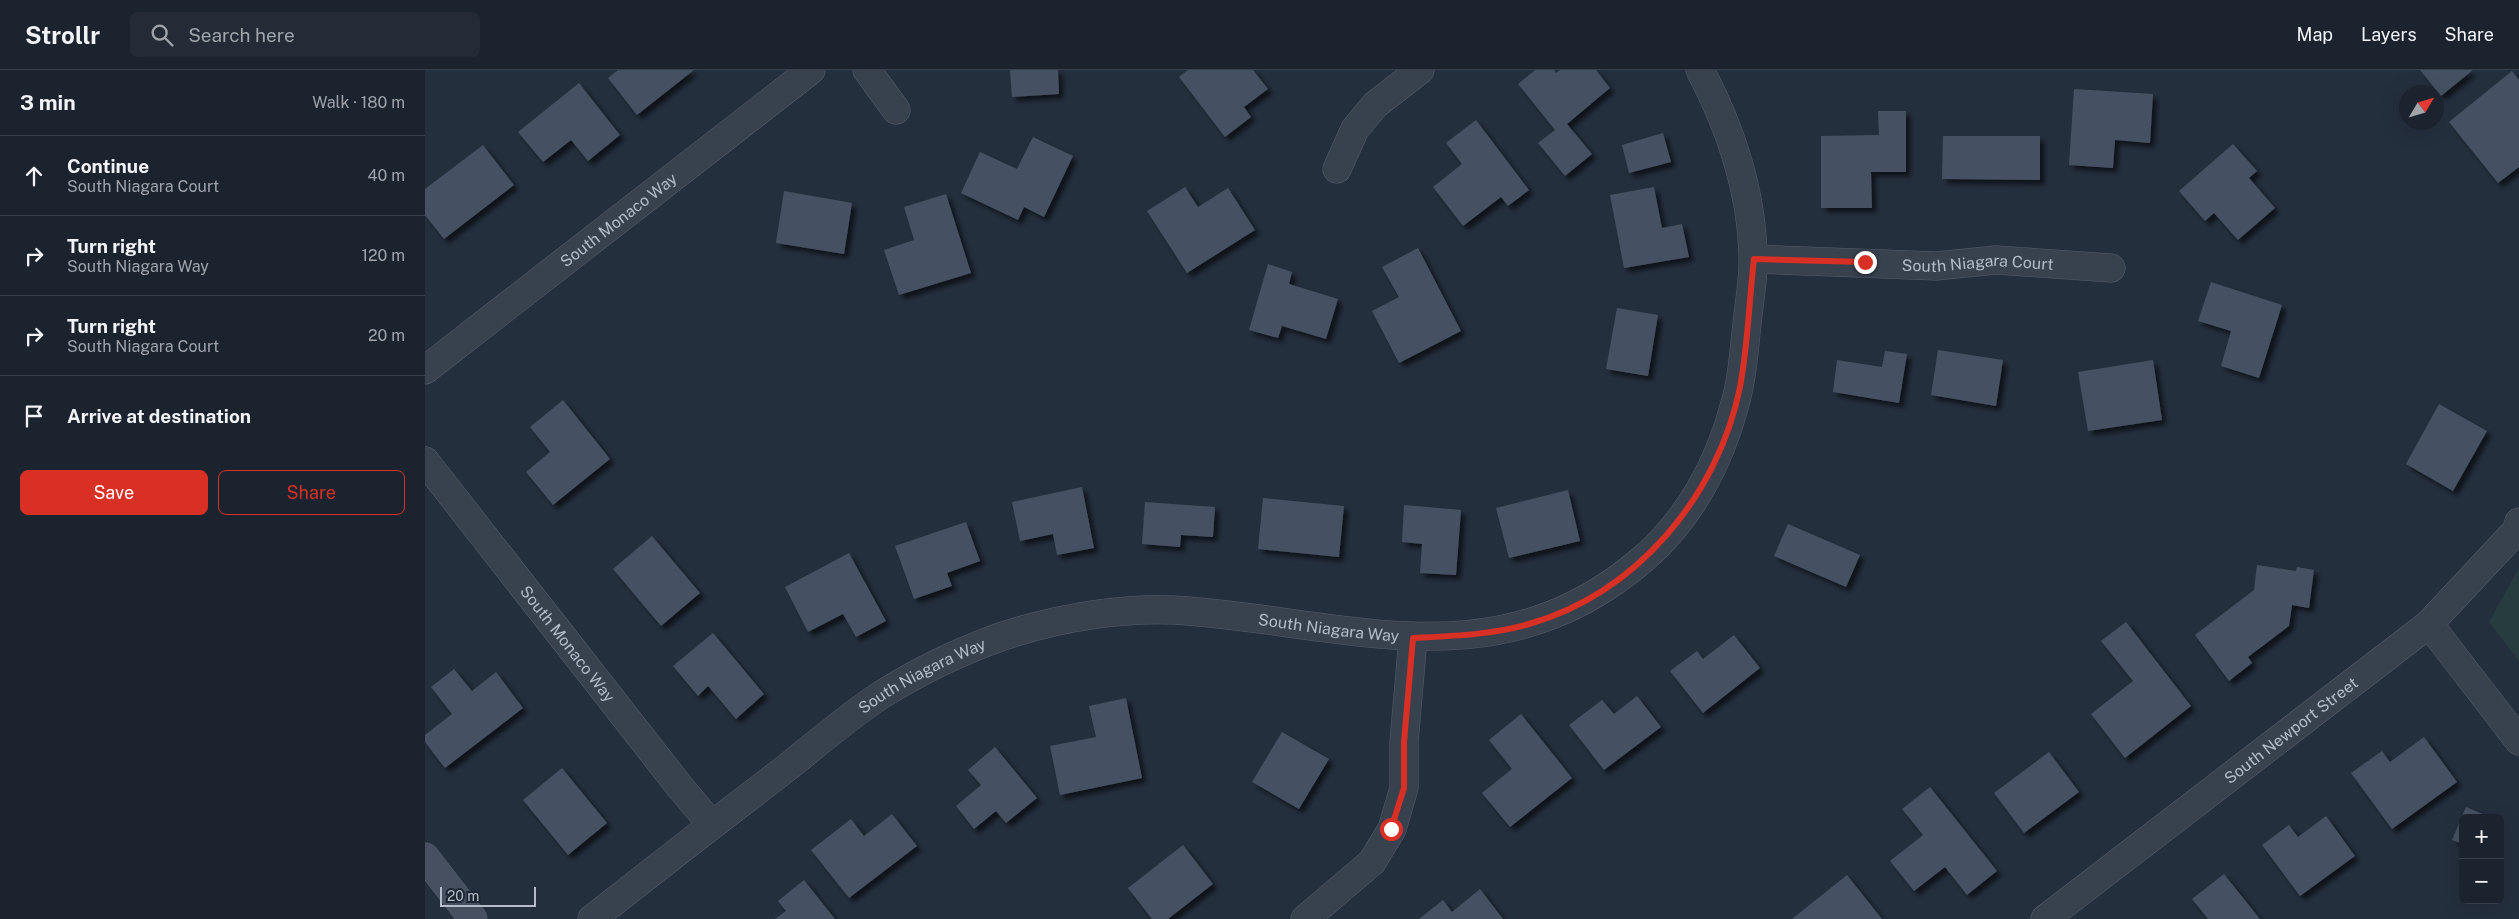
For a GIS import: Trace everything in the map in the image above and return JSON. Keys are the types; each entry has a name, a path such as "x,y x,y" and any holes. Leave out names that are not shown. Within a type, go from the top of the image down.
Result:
{"street":[{"name":"South Monaco Way","path":"425,370 811,70"},
{"path":"867,70 896,110"},
{"path":"1337,169 1355,128 1375,105 1420,70"},
{"name":"South Niagara Way","path":"591,919 879,696 949,657 1006,635 1083,617 1139,611 1185,611 1413,638 1479,635 1530,624 1578,605 1613,584 1651,552 1683,516 1710,474 1729,428 1740,386 1754,259 1749,213 1736,154 1715,97 1700,70"},
{"name":"South Niagara Court","path":"1754,259 1937,266 1996,260 2111,268"},
{"name":"South Monaco Way","path":"425,461 680,787 712,825"},
{"name":"South Newport Street","path":"2045,919 2429,624 2516,531 2519,522"},
{"path":"2429,624 2519,741"},
{"path":"1305,919 1372,862 1391,829 1404,788 1404,742 1413,638"},
{"path":"425,857 473,919"}],"green space":[{"path":"2519,568 2519,661 2489,622"}],"building":[{"path":"618,70 694,70 637,115 608,78"},
{"path":"1010,70 1058,70 1059,94 1012,97"},
{"path":"1188,70 1253,70 1268,89 1244,107 1251,117 1225,137 1179,77"},
{"path":"1535,70 1554,70 1556,73 1560,70 1596,70 1610,88 1567,124 1592,154 1565,176 1538,143 1555,130 1518,84"},
{"path":"2420,70 2473,70 2444,94 2444,85 2432,85"},
{"path":"2512,71 2519,80 2519,167 2498,183 2449,122"},
{"path":"579,83 620,135 588,161 571,140 543,162 518,132"},
{"path":"2074,89 2153,94 2150,143 2115,140 2113,168 2069,165"},
{"path":"1878,111 1906,111 1906,172 1871,172 1872,208 1821,208 1821,136 1879,135"},
{"path":"1476,120 1529,190 1508,206 1501,197 1463,226 1433,187 1462,164 1446,143"},
{"path":"1663,133 1671,162 1629,173 1622,145"},
{"path":"1943,136 2040,136 2040,180 1942,179"},
{"path":"1033,137 1073,156 1044,217 1024,207 1018,220 961,193 980,152 1017,169"},
{"path":"2233,144 2257,171 2249,178 2275,208 2238,240 2214,213 2205,221 2179,191"},
{"path":"483,145 514,185 444,239 425,215 425,189"},
{"path":"1185,187 1198,207 1228,188 1255,230 1187,273 1147,211"},
{"path":"1654,187 1662,228 1682,224 1689,257 1624,268 1610,195"},
{"path":"784,191 852,203 844,254 776,243"},
{"path":"946,194 971,273 899,295 884,250 914,240 904,207"},
{"path":"1418,248 1461,331 1399,363 1372,311 1399,297 1382,267"},
{"path":"1268,264 1292,272 1289,284 1338,299 1326,339 1282,326 1278,338 1249,330"},
{"path":"2211,282 2282,305 2259,378 2221,366 2231,331 2198,321"},
{"path":"1617,308 1658,315 1648,376 1606,369"},
{"path":"1938,350 2003,360 1996,406 1931,395"},
{"path":"1885,351 1907,354 1899,403 1833,392 1837,360 1882,367"},
{"path":"2153,360 2162,420 2088,431 2078,372"},
{"path":"563,400 610,459 553,505 526,472 550,452 530,427"},
{"path":"2439,404 2487,431 2453,491 2406,464"},
{"path":"1082,487 1094,548 1057,555 1053,534 1020,541 1012,502"},
{"path":"1568,490 1580,541 1509,558 1496,508"},
{"path":"1263,498 1344,506 1339,557 1258,549"},
{"path":"1145,502 1215,507 1213,537 1181,535 1180,547 1142,544"},
{"path":"1404,505 1461,510 1456,575 1420,573 1422,544 1402,542"},
{"path":"966,522 980,561 947,573 952,586 914,599 895,546"},
{"path":"1788,524 1860,555 1846,587 1774,556"},
{"path":"652,536 700,593 661,626 613,569"},
{"path":"849,553 886,621 856,637 843,614 808,632 785,587"},
{"path":"2257,565 2296,571 2297,567 2314,570 2309,608 2292,605 2289,626 2248,657 2252,663 2229,681 2195,635 2254,590"},
{"path":"2126,622 2191,706 2125,758 2091,714 2133,681 2101,641"},
{"path":"713,633 764,694 736,719 708,686 698,696 673,666"},
{"path":"1734,635 1760,668 1703,713 1670,671 1697,651 1703,659"},
{"path":"454,669 472,691 496,672 523,708 445,768 425,742 425,735 452,714 431,687"},
{"path":"1637,696 1661,727 1604,770 1569,725 1602,700 1614,714"},
{"path":"1126,698 1142,778 1060,795 1050,746 1096,737 1089,706"},
{"path":"1521,714 1572,778 1510,827 1482,793 1512,769 1489,740"},
{"path":"1282,732 1329,759 1299,809 1252,782"},
{"path":"2424,737 2457,782 2392,829 2351,773 2382,751 2390,762"},
{"path":"995,747 1037,798 1006,823 996,811 974,829 956,806 981,785 968,770"},
{"path":"2049,752 2079,792 2024,833 1994,793"},
{"path":"562,768 607,823 568,855 523,800"},
{"path":"1930,787 1997,871 1967,895 1945,867 1914,891 1890,861 1923,835 1902,809"},
{"path":"2466,807 2483,814 2463,814"},
{"path":"892,814 917,846 849,898 811,850 851,819 864,836"},
{"path":"2326,816 2355,856 2300,896 2262,845 2289,825 2298,837"},
{"path":"2459,824 2459,843 2452,840"},
{"path":"1183,845 1213,884 1168,919 1152,919 1128,888"},
{"path":"2224,874 2260,919 2208,919 2192,899"},
{"path":"1847,875 1882,919 1792,919"},
{"path":"804,880 835,919 775,919 786,911 778,901"},
{"path":"1480,889 1503,919 1419,919 1443,900 1452,912"}],"route":[{"path":"1391,829 1404,788 1404,742 1413,638 1479,635 1530,624 1578,605 1613,584 1651,552 1683,516 1710,474 1729,428 1740,386 1754,259 1865,262"}]}
